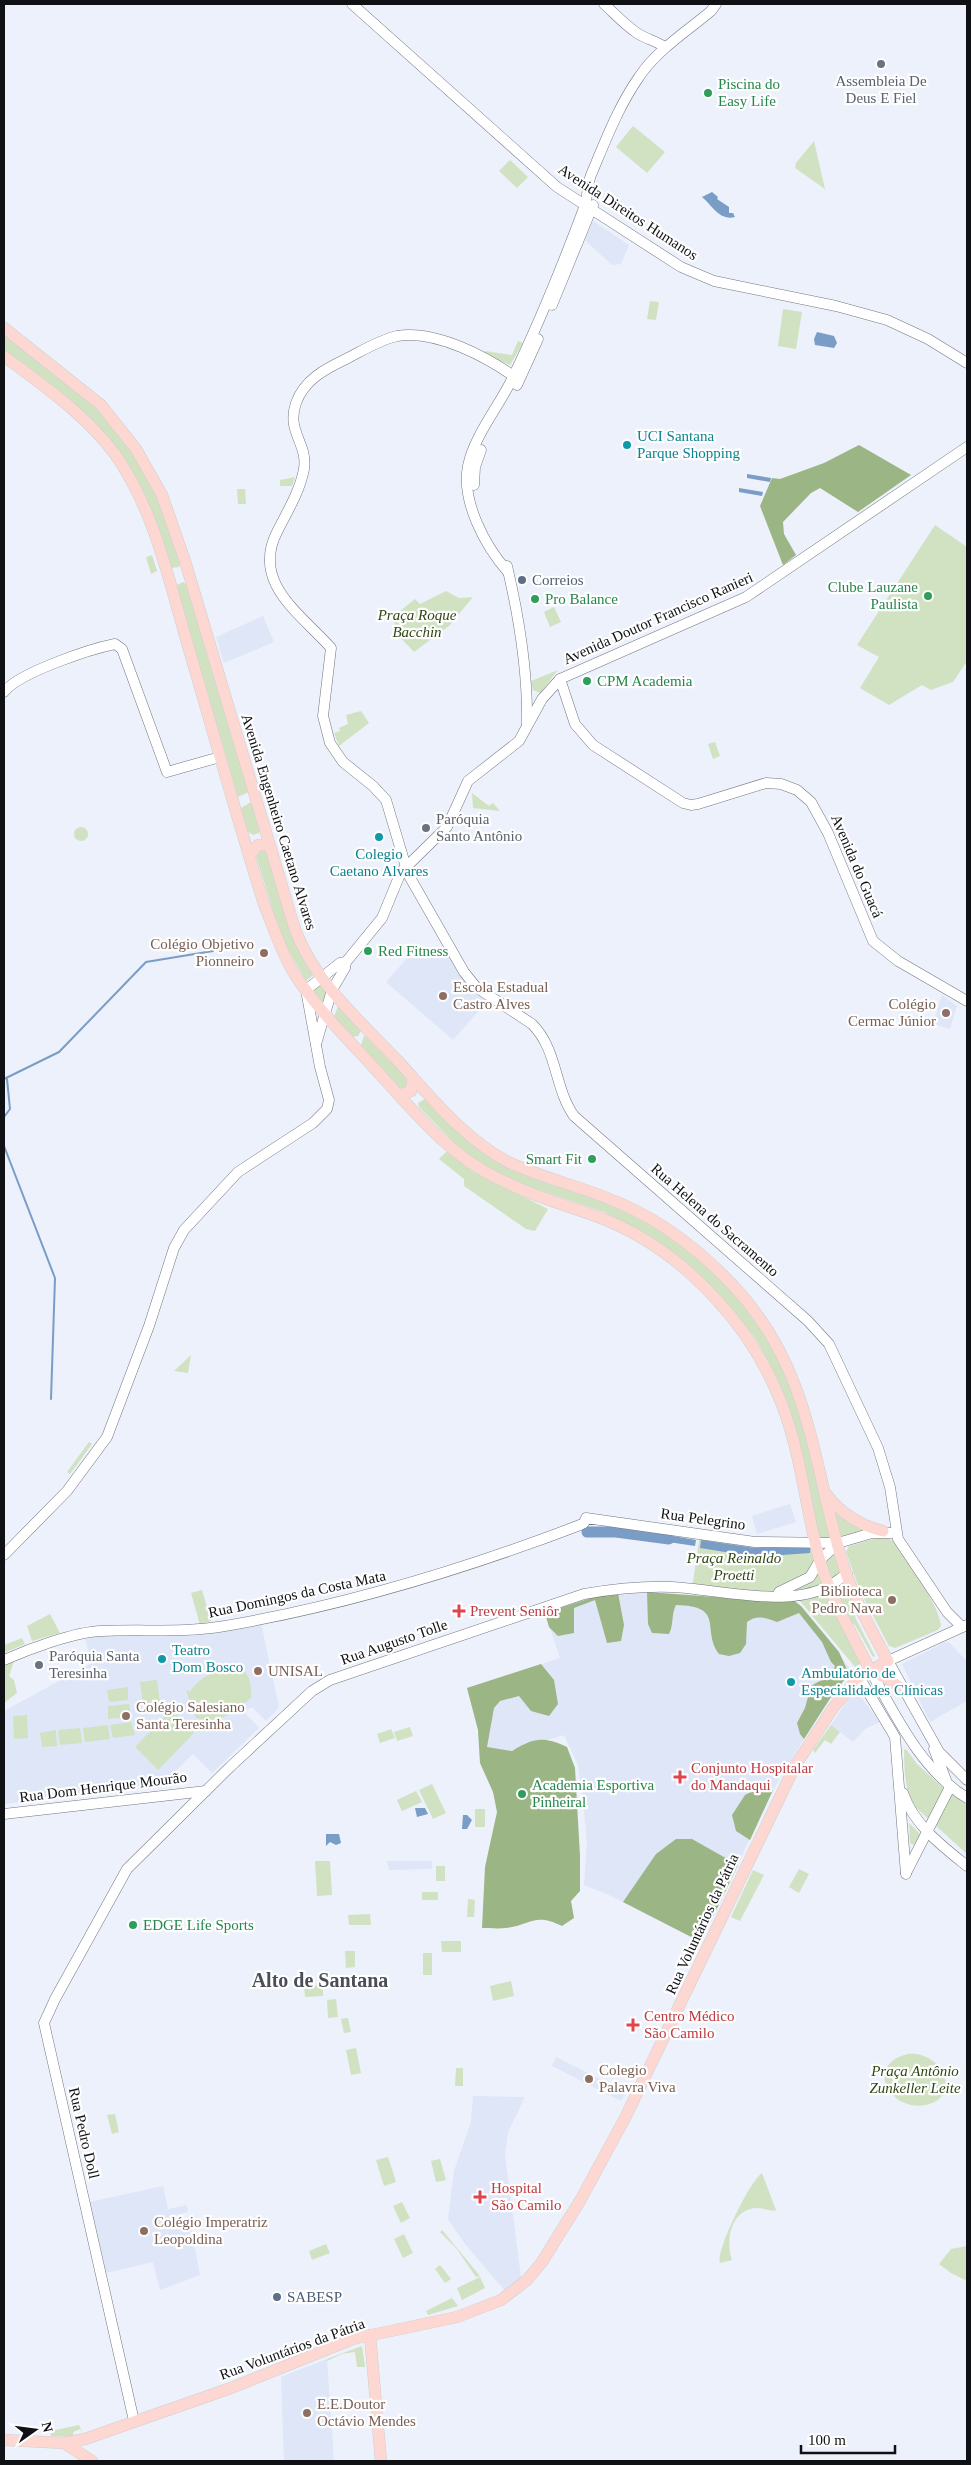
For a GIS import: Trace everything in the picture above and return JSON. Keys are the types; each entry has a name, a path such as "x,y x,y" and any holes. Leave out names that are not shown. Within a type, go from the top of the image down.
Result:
{"main road":[{"name":"Avenida Engenheiro Caetano Alvares","path":"4,328 101,405 122,430 162,495 185,560 297,936 322,978 460,1127 494,1154 526,1170 609,1198 635,1210 685,1242 729,1282 758,1316 789,1369 808,1423 847,1574 864,1617 888,1661"},
{"path":"4,356 78,415 113,452 136,489 165,567 242,831 277,940 289,964 306,990 325,1015 427,1126 474,1165 514,1187 593,1215 644,1239 678,1262 717,1300 756,1351 782,1405 820,1560 829,1586 850,1630 873,1668 902,1690"},
{"path":"165,567 178,570 185,560"},
{"path":"171,587 181,580 192,585"},
{"path":"242,831 250,836 256,836 264,827"},
{"path":"250,855 258,845 269,845"},
{"path":"345,1036 358,1038 364,1033 363,1024"},
{"path":"399,1095 411,1091 413,1078"},
{"path":"414,1112 419,1099 431,1097"},
{"path":"825,1492 838,1508 855,1520 883,1531"},
{"name":"Rua Voluntários da Pátria","path":"4,2440 64,2443 92,2437 228,2389 343,2342 457,2317 501,2300 527,2280 542,2262 581,2199 625,2118 795,1766 833,1708 859,1677 888,1661"},
{"path":"370,2335 381,2461"},
{"path":"92,2437 90,2449 92,2461"},
{"path":"64,2443 92,2461"}],"street":[{"name":"Avenida Direitos Humanos","path":"352,4 539,172 588,208 681,267 702,276 887,320 936,344 967,363"},
{"path":"604,4 637,33 665,47"},
{"path":"527,729 526,698 516,602 508,572 500,562 474,516 468,496 468,465 473,453 517,379 588,208 591,175 595,169 607,134 634,85 650,62 665,47 711,11 716,4"},
{"name":"Rua Helena do Sacramento","path":"517,379 443,340 415,335 395,336 333,365 311,380 300,395 294,413 294,431 303,452 304,470 269,553 272,574 281,595 332,648 323,716 325,728 336,754 343,762 374,786 386,800 406,867 418,893 469,979 476,987 532,1024 539,1031 551,1053 562,1094 574,1116 808,1321 829,1344 878,1448 886,1471 896,1533 904,1550 947,1612 965,1626"},
{"name":"Avenida Doutor Francisco Ranieri","path":"346,962 382,918 398,876 447,827 468,781 510,749 527,729 548,690 560,679 746,598 967,447"},
{"path":"4,692 12,683 27,675 110,645 118,645 122,649 167,772 220,756"},
{"name":"Avenida do Guacá","path":"560,679 575,724 593,746 682,803 698,804 751,786 769,782 781,784 805,797 811,802 834,846 873,941 898,961 967,1001"},
{"path":"526,698 540,702"},
{"path":"4,1555 67,1491 107,1437 149,1326 174,1248 184,1230 220,1189 238,1172 313,1123 327,1109 329,1100 320,1067 306,990 340,963 346,962"},
{"path":"316,1044 332,990 346,962"},
{"name":"Rua Pelegrino","path":"586,1518 700,1536 755,1542 838,1543"},
{"name":"Rua Domingos da Costa Mata","path":"4,1660 75,1636 100,1631 198,1630 337,1604 406,1585 535,1542 584,1523 586,1518"},
{"path":"838,1543 883,1531 896,1533"},
{"name":"Rua Augusto Tolle","path":"769,1596 804,1582 816,1570 820,1560 838,1543"},
{"name":"Rua Augusto Tolle","path":"127,1869 206,1791 322,1683 446,1639 565,1600 603,1591 671,1587 769,1596 807,1593 829,1586 847,1574"},
{"path":"946,1633 947,1612"},
{"name":"Rua Voluntários da Pátria","path":"888,1661 965,1626"},
{"name":"Avenida Engenheiro Caetano Alvares","path":"888,1661 902,1690 932,1741 950,1765 967,1780"},
{"path":"873,1668 886,1698 921,1754 938,1776 950,1787 967,1798"},
{"path":"859,1677 895,1737 921,1754"},
{"path":"886,1698 895,1737 906,1874 950,1787"},
{"path":"932,1741 936,1757 950,1787"},
{"path":"900,1785 911,1812 928,1832 967,1866"},
{"name":"Rua Dom Henrique Mourão","path":"4,1814 206,1791"},
{"name":"Rua Pedro Doll","path":"127,1869 55,1999 44,2024 134,2421"}],"shaded area":[{"path":"593,221 629,245 621,264 612,265 585,240"},
{"path":"263,616 274,642 224,663 216,637"},
{"name":"Escola Estadual Castro Alves","path":"418,946 434,958 446,951 460,974 488,1000 453,1040 386,982"},
{"name":"Colégio Cermac Júnior","path":"942,995 957,1006 950,1029 933,1024"},
{"path":"790,1504 796,1522 757,1534 752,1516"},
{"name":"Conjunto Hospitalar do Mandaqui","path":"647,1592 801,1606 851,1670 816,1719 773,1790 701,1942 607,1894 584,1885 587,1842 583,1802 578,1765 564,1735 480,1759 478,1730 467,1688 560,1658 545,1613 591,1598"},
{"name":"Colégio Salesiano Santa Teresinha","path":"261,1623 279,1707 266,1721 252,1707 244,1712 259,1728 212,1773 193,1754 159,1787 4,1804 4,1711 92,1663 85,1639 108,1634 193,1636"},
{"path":"945,1642 949,1642 967,1662 967,1701 930,1722 902,1664"},
{"path":"857,1692 880,1722 865,1729 853,1742 831,1725 851,1695"},
{"path":"387,1861 432,1861 432,1869 389,1870"},
{"name":"Colegio Palavra Viva","path":"556,2057 626,2092 621,2101 552,2066"},
{"name":"Hospital São Camilo","path":"473,2096 525,2097 508,2132 505,2155 521,2277 519,2283 506,2292 465,2244 448,2219 454,2171 471,2122"},
{"name":"Colégio Imperatriz Leopoldina","path":"163,2186 168,2209 187,2205 188,2212 170,2216 171,2221 189,2217 200,2275 160,2290 153,2262 106,2273 90,2202"},
{"name":"E.E.Doutor Octávio Mendes","path":"327,2359 334,2461 284,2461 281,2377"}],"green space":[{"path":"633,126 665,152 647,173 616,147"},
{"path":"814,141 825,189 795,168 796,163"},
{"path":"510,160 528,177 517,188 499,171"},
{"path":"650,301 659,302 656,320 647,319"},
{"path":"783,309 802,312 796,349 778,346"},
{"path":"4,333 101,409 134,452 164,511 181,561 179,567 171,568 116,451 4,352"},
{"path":"518,341 523,343 510,365 484,354 485,351 512,355"},
{"path":"859,445 911,475 858,512 820,488 811,493 783,522 784,534 796,555 783,565 760,506 772,478 780,479 824,463"},
{"path":"295,477 292,486 280,486 280,480"},
{"path":"237,489 245,489 246,504 238,504"},
{"name":"Clube Lauzane Paulista","path":"935,525 967,547 967,661 953,682 931,690 922,685 889,705 860,688 879,657 857,645"},
{"path":"152,555 157,571 151,574 146,557"},
{"path":"183,582 188,586 249,792 238,797 175,586"},
{"name":"Praça Roque Bacchin","path":"446,591 459,598 473,597 449,626 414,652 395,632 394,616 415,599 420,604"},
{"path":"554,607 561,622 550,627 544,612"},
{"path":"558,670 540,693 533,690 531,681"},
{"path":"361,711 369,723 339,746 334,733 340,731 339,728 348,724 346,715"},
{"path":"715,742 720,756 713,759 708,744"},
{"path":"472,793 489,806 493,803 500,811 473,808"},
{"path":"251,802 261,830 253,835 247,831 241,808"},
{"path":"81,827 86,829 88,834 86,839 81,841 76,839 74,834 76,829"},
{"path":"257,849 267,849 315,973 306,981 281,937 255,853"},
{"path":"320,981 329,993 325,1009 310,988"},
{"path":"339,1004 362,1029 358,1036 350,1037 333,1019"},
{"path":"364,1036 368,1036 412,1083 403,1092 363,1050 361,1045"},
{"path":"425,1099 462,1137 486,1154 606,1202 653,1225 696,1256 741,1301 764,1332 792,1385 842,1571 831,1579 764,1354 755,1338 735,1313 692,1268 668,1249 604,1212 533,1188 494,1172 459,1148 419,1107 418,1103"},
{"path":"447,1151 474,1172 548,1209 535,1231 526,1229 464,1186 464,1179 439,1159"},
{"path":"191,1355 188,1373 174,1371"},
{"path":"89,1442 92,1444 70,1474 67,1472"},
{"path":"833,1509 870,1528 841,1539"},
{"name":"Praça Reinaldo Proetti","path":"700,1535 816,1543 864,1662 855,1667 795,1595 692,1588"},
{"path":"880,1537 888,1538 894,1542 929,1595 935,1606 941,1626 938,1630 895,1648 889,1646 860,1591 846,1552 849,1546"},
{"path":"843,1582 856,1619 875,1656 873,1657 855,1625 845,1618 833,1588"},
{"path":"202,1590 211,1621 200,1625 191,1593"},
{"path":"647,1592 743,1599 793,1600 801,1606 839,1652 849,1674 831,1697 804,1739 800,1734 797,1723 805,1708 811,1686 832,1674 835,1666 831,1662 822,1642 799,1613 777,1622 769,1619 754,1618 747,1622 746,1644 740,1653 729,1656 719,1654 714,1645 710,1621 707,1615 691,1606 676,1605 669,1634 652,1633 648,1624"},
{"path":"618,1593 624,1625 621,1641 607,1643 595,1600 574,1608 574,1633 558,1636 549,1627 545,1613 591,1598"},
{"path":"50,1614 60,1633 32,1641 27,1626"},
{"path":"22,1638 25,1644 4,1653 4,1645"},
{"path":"16,1655 9,1676 14,1680 17,1693 4,1703 4,1660"},
{"path":"233,1664 246,1673 251,1687 251,1698 219,1719 204,1720 196,1718 186,1690 190,1692 197,1683 208,1675"},
{"path":"541,1664 554,1680 558,1704 549,1716 531,1711 519,1696 500,1701 494,1708 487,1747 512,1751 526,1743 545,1740 567,1747 575,1768 580,1856 580,1891 571,1901 574,1918 562,1926 553,1922 539,1920 506,1928 482,1928 485,1867 497,1812 493,1792 480,1763 478,1730 467,1688"},
{"path":"157,1680 160,1702 143,1704 140,1682"},
{"path":"128,1687 128,1700 109,1702 107,1690"},
{"path":"129,1704 131,1717 108,1719 108,1706"},
{"path":"172,1709 194,1733 158,1770 135,1747"},
{"path":"27,1715 28,1738 14,1739 13,1716"},
{"path":"131,1722 135,1735 113,1738 110,1725"},
{"path":"108,1725 110,1739 85,1742 83,1728"},
{"path":"831,1725 840,1732 831,1744 825,1740 815,1753 813,1750"},
{"path":"410,1727 413,1736 397,1741 394,1732"},
{"path":"80,1728 82,1743 60,1745 58,1730"},
{"path":"391,1729 395,1738 380,1743 377,1734"},
{"path":"56,1730 57,1746 42,1747 40,1733"},
{"path":"906,1749 917,1764 941,1786 967,1805 967,1854 912,1804 905,1777 904,1750"},
{"path":"432,1784 446,1813 433,1819 419,1790"},
{"path":"764,1785 773,1790 750,1840 736,1831 732,1815 745,1795"},
{"path":"416,1791 422,1802 402,1811 397,1800"},
{"path":"475,1809 485,1809 485,1827 475,1827"},
{"path":"909,1823 920,1834 914,1845 910,1843"},
{"path":"676,1839 692,1839 738,1865 701,1942 623,1902 656,1854"},
{"path":"315,1861 330,1861 332,1895 317,1896"},
{"path":"436,1866 445,1866 445,1881 436,1881"},
{"path":"799,1869 809,1874 799,1893 789,1887"},
{"path":"753,1870 764,1875 740,1921 731,1917"},
{"path":"422,1892 438,1892 438,1900 422,1900"},
{"path":"468,1899 475,1900 474,1917 467,1917"},
{"path":"370,1914 371,1925 349,1925 348,1915"},
{"path":"441,1941 461,1941 461,1952 442,1952"},
{"path":"345,1951 355,1951 355,1967 346,1968"},
{"path":"423,1953 432,1953 432,1975 423,1975"},
{"path":"511,1981 514,1996 493,2001 490,1986"},
{"path":"323,1985 323,1996 305,1997 304,1986"},
{"path":"336,1999 338,2017 328,2018 327,2000"},
{"path":"348,2018 351,2032 344,2033 341,2019"},
{"path":"356,2048 361,2073 351,2075 346,2050"},
{"name":"Praça Antônio Zunkeller Leite","path":"908,2054 920,2055 931,2060 939,2067 944,2075 946,2085 944,2093 937,2100 926,2105 913,2105 901,2101 892,2095 887,2086 885,2076 887,2067 895,2059"},
{"path":"456,2068 463,2068 463,2086 455,2086"},
{"path":"115,2114 119,2132 112,2134 107,2115"},
{"path":"388,2157 396,2182 384,2186 376,2160"},
{"path":"440,2159 446,2180 436,2182 431,2161"},
{"path":"762,2173 776,2210 771,2211 757,2208 741,2214 732,2227 730,2235 729,2244 732,2260 720,2263 723,2245 735,2216 750,2189"},
{"path":"402,2202 410,2218 401,2223 393,2206"},
{"path":"442,2230 480,2276 476,2277 456,2248 440,2232"},
{"path":"404,2234 413,2253 403,2258 394,2239"},
{"path":"326,2244 330,2253 312,2260 309,2251"},
{"path":"967,2246 967,2281 939,2264 951,2249"},
{"path":"440,2265 451,2279 445,2283 435,2269"},
{"path":"480,2277 485,2288 462,2300 457,2288"},
{"path":"452,2298 458,2306 428,2315 426,2311"},
{"path":"362,2346 365,2367 357,2367 355,2352 342,2354 327,2361 327,2359"},
{"path":"79,2425 83,2434 80,2429 73,2432 74,2437 51,2436 51,2431"}],"water":[{"path":"712,192 718,197 717,199 729,207 729,213 733,213 735,217 729,218 720,215 702,197"},
{"path":"817,332 834,336 837,343 834,348 815,345 814,339"},
{"path":"747,474 771,478 770,482 747,478"},
{"path":"739,488 763,492 762,496 739,492"},
{"path":"656,1533 696,1540 695,1546 655,1540"},
{"path":"701,1540 755,1548 811,1545 810,1553 756,1557 700,1548"},
{"path":"415,1808 425,1808 428,1814 417,1817"},
{"path":"463,1815 467,1815 472,1820 467,1829 462,1829"},
{"path":"326,1834 339,1834 341,1843 336,1845 330,1842 326,1846"}],"waterway":[{"path":"4,1079 59,1052 146,962 213,951"},
{"path":"4,1117 10,1109 7,1079"},
{"path":"4,1146 55,1278 51,1399"},
{"path":"587,1532 616,1532 669,1539"}],"place":[{"name":"Assembleia De Deus E Fiel","path":"881,64"},
{"name":"Piscina do Easy Life","path":"708,93"},
{"name":"UCI Santana Parque Shopping","path":"627,445"},
{"name":"Correios","path":"522,580"},
{"name":"Clube Lauzane Paulista","path":"928,596"},
{"name":"Pro Balance","path":"535,599"},
{"name":"CPM Academia","path":"587,681"},
{"name":"Paróquia Santo Antônio","path":"426,828"},
{"name":"Colegio Caetano Alvares","path":"379,837"},
{"name":"Red Fitness","path":"368,951"},
{"name":"Colégio Objetivo Pionneiro","path":"264,953"},
{"name":"Escola Estadual Castro Alves","path":"443,996"},
{"name":"Colégio Cermac Júnior","path":"946,1013"},
{"name":"Smart Fit","path":"592,1159"},
{"name":"Biblioteca Pedro Nava","path":"892,1600"},
{"name":"Prevent Seniôr","path":"459,1611"},
{"name":"Teatro Dom Bosco","path":"162,1659"},
{"name":"Paróquia Santa Teresinha","path":"39,1665"},
{"name":"UNISAL","path":"258,1671"},
{"name":"Ambulatório de Especialidades Clínicas","path":"791,1682"},
{"name":"Colégio Salesiano Santa Teresinha","path":"126,1716"},
{"name":"Conjunto Hospitalar do Mandaqui","path":"680,1777"},
{"name":"Academia Esportiva Pinheiral","path":"522,1794"},
{"name":"EDGE Life Sports","path":"133,1925"},
{"name":"Centro Médico São Camilo","path":"633,2025"},
{"name":"Colegio Palavra Viva","path":"589,2079"},
{"name":"Hospital São Camilo","path":"480,2197"},
{"name":"Colégio Imperatriz Leopoldina","path":"144,2231"},
{"name":"SABESP","path":"277,2297"},
{"name":"E.E.Doutor Octávio Mendes","path":"307,2413"}],"district":[{"name":"Alto de Santana","path":"320,1980"}]}
